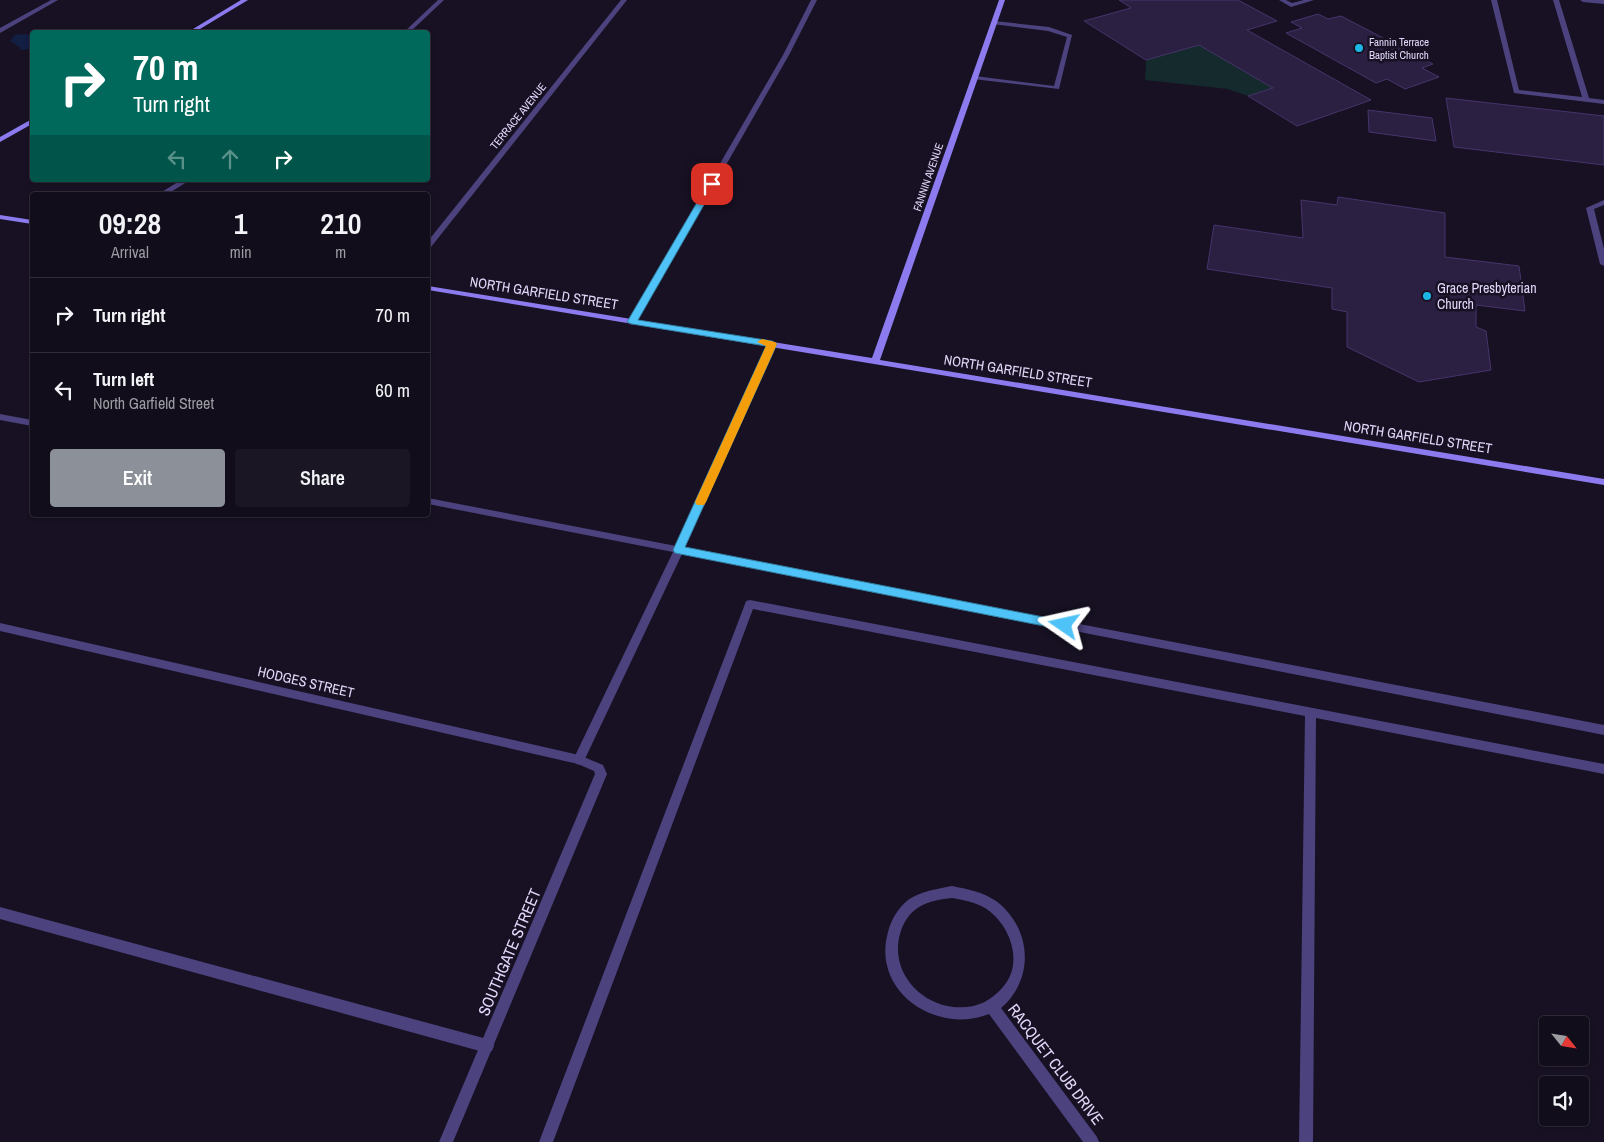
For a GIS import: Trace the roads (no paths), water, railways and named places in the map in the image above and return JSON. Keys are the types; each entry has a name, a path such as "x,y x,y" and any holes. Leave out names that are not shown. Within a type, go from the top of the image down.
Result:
{"main road":[{"path":"194,30 246,0"},
{"name":"FANNIN AVENUE","path":"875,361 1002,0"},
{"path":"0,140 30,123"},
{"path":"0,217 30,222"},
{"name":"NORTH GARFIELD STREET","path":"430,288 1604,482"}],"street":[{"path":"0,31 55,0"},
{"path":"408,30 441,0"},
{"name":"TERRACE AVENUE","path":"430,242 624,0"},
{"path":"632,322 786,55 814,0"},
{"path":"1282,0 1291,5 1311,0"},
{"path":"1494,0 1516,92 1604,102"},
{"path":"1556,0 1586,100"},
{"path":"1583,0 1604,2"},
{"path":"975,78 1057,88 1070,36 1049,28 994,23"},
{"path":"166,192 183,182"},
{"path":"1604,202 1590,208 1604,264"},
{"path":"580,760 679,550 772,344"},
{"path":"0,417 30,423"},
{"path":"430,501 1604,730"},
{"path":"546,1142 750,604 1604,769"},
{"name":"HODGES STREET","path":"0,627 580,760 599,768 601,774"},
{"path":"1306,1142 1311,713"},
{"name":"SOUTHGATE STREET","path":"446,1142 601,774"},
{"name":"RACQUET CLUB DRIVE","path":"952,892 972,896 991,905 1006,919 1016,937 1021,957 1017,976 1008,994 992,1007 972,1014 949,1014 927,1007 909,994 896,976 891,956 892,936 900,918 914,903 932,895 952,892"},
{"path":"0,914 487,1046"},
{"name":"RACQUET CLUB DRIVE","path":"992,1007 1092,1142"}],"water":[{"path":"15,35 30,35 30,49 19,50 21,48 10,41"}],"place":[{"name":"Fannin Terrace Baptist Church","path":"1359,48"},
{"name":"Grace Presbyterian Church","path":"1427,296"}]}
